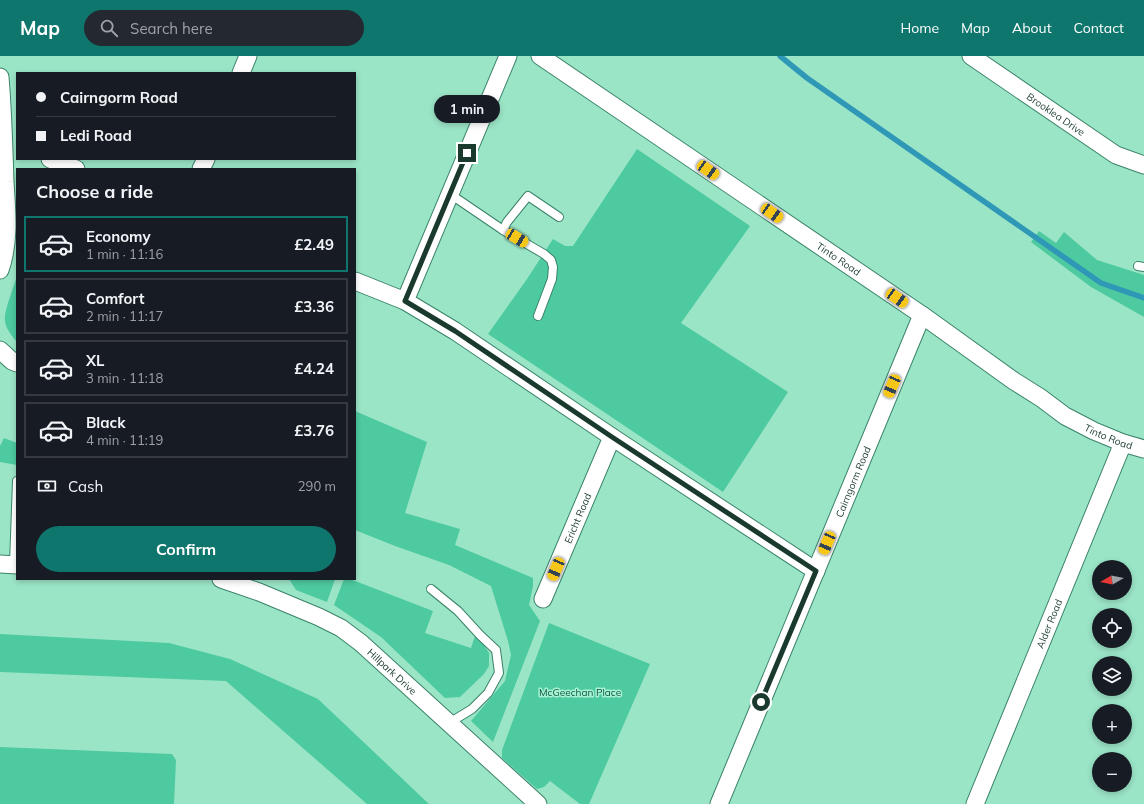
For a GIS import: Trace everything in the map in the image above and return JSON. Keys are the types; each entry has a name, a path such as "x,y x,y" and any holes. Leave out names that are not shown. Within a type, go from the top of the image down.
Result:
{"street":[{"path":"241,72 248,56"},
{"path":"405,301 508,56"},
{"name":"Tinto Road","path":"540,56 922,315 1065,416 1094,431 1123,443 1144,449"},
{"name":"Brooklea Drive","path":"971,56 1116,155 1144,165"},
{"path":"0,78 7,237 4,260 0,270"},
{"path":"53,160 73,168"},
{"path":"356,281 405,301 455,331 612,437 816,571"},
{"name":"Cairngorm Road","path":"719,804 922,315"},
{"path":"0,350 12,361 16,363"},
{"name":"Ericht Road","path":"543,599 612,437"},
{"name":"Alder Road","path":"975,804 1123,443"},
{"name":"Hillpark Drive","path":"228,580 262,585 341,628 361,643 538,804"}],"lane":[{"path":"450,194 551,260 553,267 552,279 538,316"},
{"path":"503,230 507,222 528,196 559,217"},
{"path":"10,564 16,493"},
{"path":"431,589 458,611 496,650 499,673 488,693 472,708 449,723"}],"green space":[{"path":"637,149 750,226 681,323 788,392 723,492 488,334 553,239 565,246 573,246"},
{"path":"1039,231 1056,243 1064,232 1097,260 1144,275 1144,317 1091,287 1031,242"},
{"path":"16,279 16,341 7,329 5,323 8,305"},
{"path":"356,411 427,442 405,513 460,529 455,545 533,578 529,605 540,621 493,742 471,721 505,681 511,655 491,586 449,565 356,530"},
{"path":"4,438 16,443 16,465 0,462 0,446"},
{"path":"290,580 335,580 327,602 296,590"},
{"path":"344,580 353,580 433,611 425,633 471,648 475,636 482,642 489,653 489,666 484,674 460,697 445,698 381,637 334,605"},
{"name":"McGeechan Place","path":"549,623 650,664 589,804 580,804 550,781 544,787 537,789 502,758 502,750"},
{"path":"0,634 169,643 230,659 318,699 429,804 367,804 226,681 0,672"},
{"path":"0,747 172,754 176,760 174,804 0,804"}],"waterway":[{"path":"780,56 807,78 1101,283 1144,298"}],"route":[{"path":"467,153 405,301 455,331 612,437 816,571 761,702"}]}
